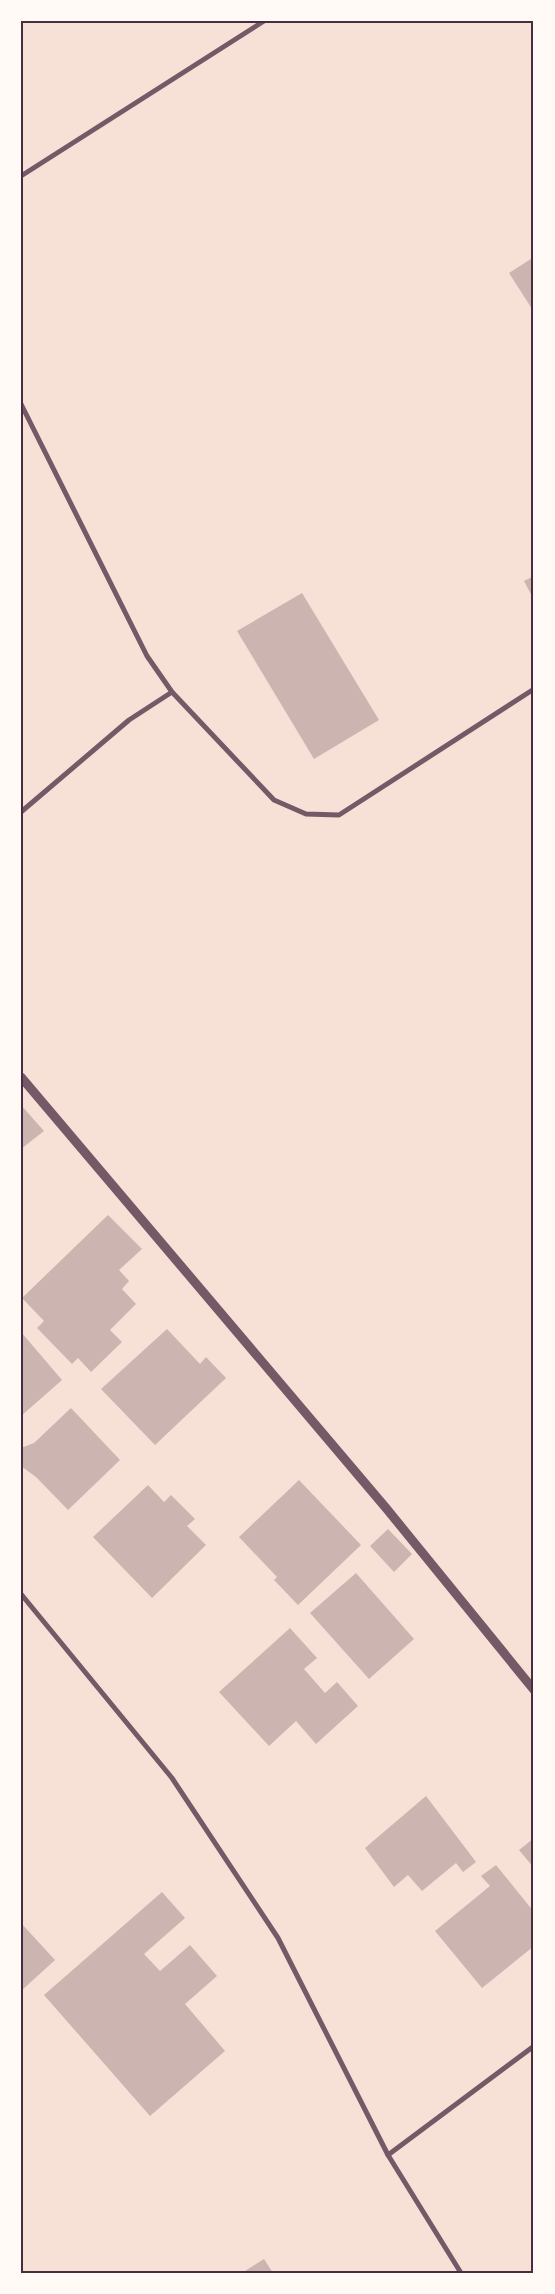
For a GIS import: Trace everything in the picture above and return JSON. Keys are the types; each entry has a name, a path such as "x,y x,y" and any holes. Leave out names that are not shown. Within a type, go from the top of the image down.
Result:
{"street":[{"path":"21,176 264,21"},
{"path":"21,404 147,656 172,692 274,800 306,814 339,815 534,689"},
{"path":"21,812 129,720 172,692"},
{"path":"21,1077 386,1508 534,1690"},
{"path":"21,1594 172,1778 273,1930 388,2155 461,2273"},
{"path":"388,2155 534,2046"}],"building":[{"path":"534,257 534,312 509,273"},
{"path":"534,576 534,600 524,581"},
{"path":"302,593 379,720 314,759 237,631"},
{"path":"21,1105 44,1131 21,1149"},
{"path":"108,1215 142,1249 119,1270 129,1281 122,1289 136,1304 110,1330 122,1342 91,1372 78,1358 72,1364 37,1328 44,1321 22,1298"},
{"path":"167,1329 200,1364 206,1357 226,1378 155,1445 101,1389"},
{"path":"21,1332 62,1380 21,1416"},
{"path":"71,1408 120,1460 68,1510 36,1477 21,1466 21,1448 34,1443"},
{"path":"299,1480 361,1545 298,1605 274,1580 277,1577 239,1537"},
{"path":"148,1485 164,1502 171,1495 195,1519 187,1526 206,1545 152,1598 93,1537"},
{"path":"388,1529 412,1554 394,1572 370,1546"},
{"path":"356,1573 414,1639 369,1679 310,1613"},
{"path":"290,1628 317,1658 304,1669 325,1693 337,1682 358,1706 316,1744 296,1721 269,1746 219,1692"},
{"path":"426,1796 476,1862 463,1872 456,1863 422,1891 408,1875 394,1887 365,1848"},
{"path":"534,1838 534,1868 519,1850"},
{"path":"496,1865 534,1912 534,1946 482,1988 435,1931 490,1886 481,1876"},
{"path":"162,1892 185,1918 144,1954 160,1971 190,1945 217,1976 185,2004 225,2051 150,2116 44,1995"},
{"path":"21,1923 55,1960 21,1991"},
{"path":"264,2259 273,2273 246,2273 245,2271"}]}
